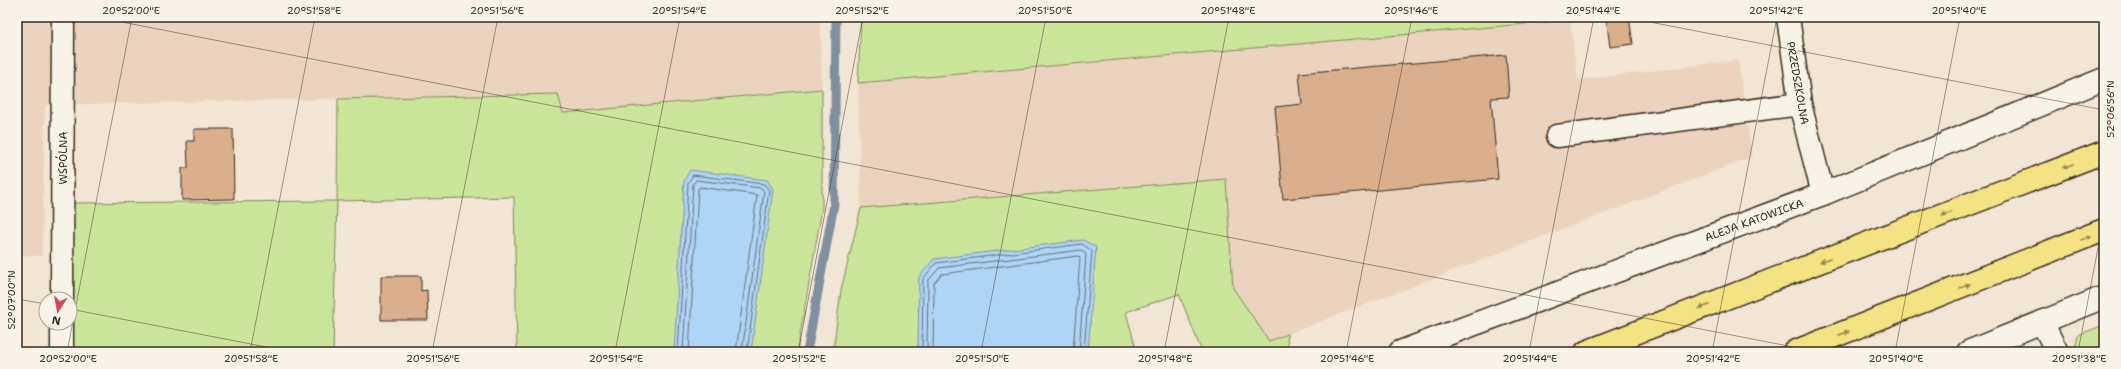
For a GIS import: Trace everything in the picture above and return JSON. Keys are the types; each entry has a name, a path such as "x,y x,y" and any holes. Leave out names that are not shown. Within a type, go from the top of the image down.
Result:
{"highway":[{"path":"1586,352 2104,152"},
{"path":"1794,352 2104,230"}],"street":[{"name":"WSPÓLNA","path":"62,291 63,17"},
{"name":"PRZEDSZKOLNA","path":"1788,17 1800,104 1823,194"},
{"name":"ALEJA KATOWICKA","path":"1400,352 1823,194 2104,79"},
{"path":"1556,136 1800,104"},
{"path":"1968,352 2104,297"},
{"path":"2042,322 2057,352"},
{"path":"62,331 62,352"}],"shaded area":[{"path":"17,17 820,17 822,89 563,113 558,94 45,105 42,256 17,255"},
{"path":"1570,20 1578,80 1738,60 1752,157 1269,341 1233,288 1226,179 861,208 858,83"}],"green space":[{"path":"861,17 1570,17 1570,20 858,83"},
{"path":"822,89 822,209 797,352 517,352 514,197 337,201 338,99 558,94 563,113"},
{"path":"1226,179 1233,288 1269,341 1287,334 1288,352 1202,352 1179,294 1126,312 1137,352 833,352 841,290 861,208"},
{"path":"337,201 333,352 70,352 70,331 78,331 78,291 70,291 69,203"},
{"path":"2104,325 2104,352 2074,352 2078,335"}],"water":[{"path":"690,170 767,180 773,189 751,352 674,352 684,181"},
{"path":"1083,240 1096,247 1088,352 918,352 919,277 934,259"}],"building":[{"path":"1606,17 1629,17 1633,44 1610,47"},
{"path":"1506,55 1509,97 1491,98 1498,179 1283,199 1275,107 1302,104 1299,73"},
{"path":"194,129 233,129 234,199 182,200 182,168 188,168 187,141 194,141"},
{"path":"381,276 421,276 421,291 427,290 428,320 381,320"}],"waterway":[{"path":"807,352 834,204 836,17"}]}
